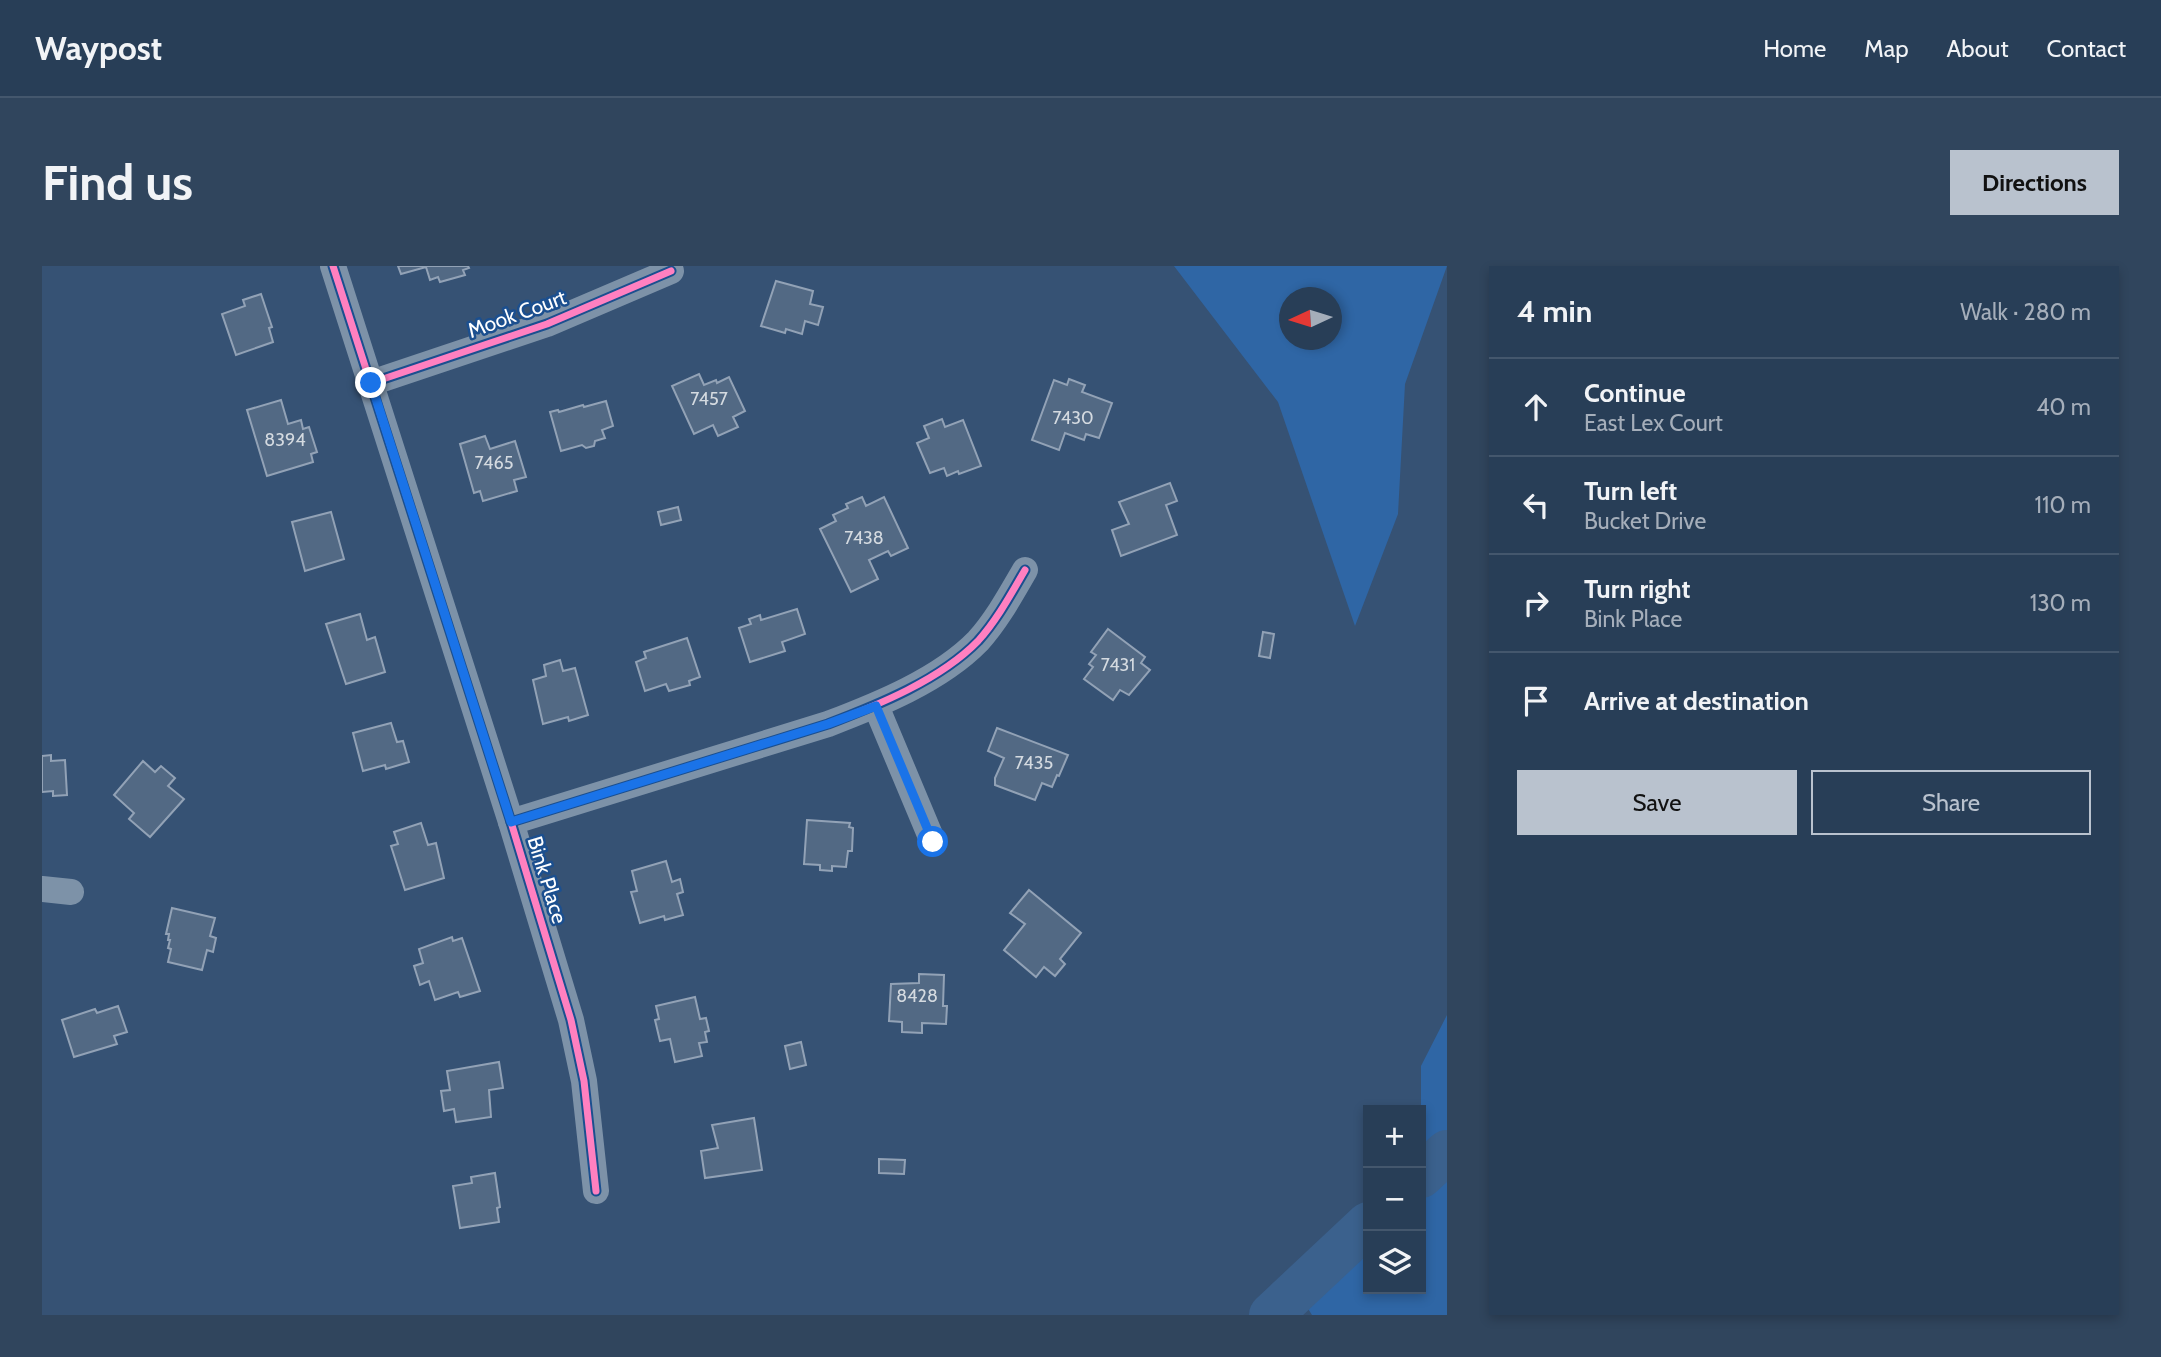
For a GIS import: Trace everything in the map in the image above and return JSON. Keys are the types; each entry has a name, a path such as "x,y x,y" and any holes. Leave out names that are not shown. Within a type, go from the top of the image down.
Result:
{"street":[{"name":"Bink Place","path":"333,266 511,822 571,1020 583,1081 596,1191"},
{"name":"Mook Court","path":"371,383 547,324 671,271"},
{"path":"511,822 828,724 876,706 936,673 976,642 997,618 1025,570"},
{"path":"876,706 933,842"},
{"path":"42,890 71,892"}],"shaded area":[{"path":"1174,266 1447,266 1405,384 1398,514 1355,626 1278,402"},
{"path":"1447,1015 1447,1315 1312,1315 1300,1296 1363,1234 1363,1294 1426,1294 1426,1105 1421,1105 1421,1066"}],"building":[{"path":"398,266 469,268 463,270 465,275 440,282 438,277 430,280 426,267 401,274"},
{"path":"776,281 813,291 810,304 823,307 818,325 805,321 802,334 786,329 785,333 761,326"},
{"path":"261,294 272,327 269,328 273,342 236,355 222,314 245,306 243,300"},
{"path":"699,374 704,385 729,377 745,411 733,417 738,427 718,436 713,425 694,434 672,386"},
{"path":"1069,379 1085,385 1082,392 1112,403 1099,438 1086,434 1084,440 1065,433 1059,450 1032,440 1054,380 1067,385"},
{"path":"281,400 288,424 301,420 303,429 309,427 317,452 311,454 313,462 267,476 247,410"},
{"path":"606,401 613,426 602,430 605,438 595,441 594,446 586,448 582,445 561,451 550,412"},
{"path":"942,419 945,427 963,420 981,466 947,476 944,468 930,473 917,443 929,438 924,426"},
{"path":"485,436 490,449 515,441 526,477 514,480 517,491 483,501 480,491 474,493 460,444"},
{"path":"1170,483 1177,501 1166,505 1177,535 1121,556 1112,530 1129,524 1119,502"},
{"path":"862,497 866,506 884,497 908,548 891,556 888,551 869,560 878,579 851,592 820,529 836,521 833,515 848,508 846,504"},
{"path":"678,507 681,520 661,525 658,512"},
{"path":"331,512 344,559 305,571 292,522"},
{"path":"797,609 805,634 782,642 785,651 750,662 739,628 751,624 749,619 760,615 761,620"},
{"path":"360,614 367,640 375,637 385,672 346,684 326,624"},
{"path":"1108,629 1145,657 1141,663 1150,670 1129,695 1120,690 1113,700 1084,679 1093,667 1089,664 1096,655 1091,652"},
{"path":"1263,632 1274,634 1270,658 1259,656"},
{"path":"687,638 700,677 689,681 690,685 669,691 666,684 645,691 636,662 646,658 644,652"},
{"path":"560,660 563,671 575,668 588,715 569,721 568,717 543,724 533,680 546,676 544,665"},
{"path":"391,723 397,742 403,741 409,762 386,769 385,765 363,771 353,733"},
{"path":"997,728 1068,755 1052,787 1042,783 1035,800 995,785 995,778 1004,758 988,751"},
{"path":"51,755 51,761 65,760 67,795 53,796 53,791 42,792 42,756"},
{"path":"143,761 155,772 161,766 175,778 168,786 184,799 150,837 129,819 134,813 114,795"},
{"path":"807,820 850,823 849,827 853,828 852,851 848,851 846,867 832,866 832,871 820,870 820,865 804,864"},
{"path":"421,823 428,845 436,843 444,878 405,890 391,846 398,844 394,832"},
{"path":"666,861 672,882 680,879 683,892 677,894 683,915 665,920 664,916 640,923 631,892 637,891 632,871"},
{"path":"1029,890 1081,933 1060,959 1065,964 1055,976 1044,967 1036,977 1004,950 1025,924 1010,913"},
{"path":"172,908 215,918 210,936 216,938 213,952 207,950 202,970 168,962 171,949 168,948 169,934 166,934"},
{"path":"452,937 453,941 462,938 480,991 460,997 458,992 435,1000 429,981 420,985 414,966 423,963 419,949"},
{"path":"919,974 944,975 943,1006 947,1006 946,1024 922,1023 922,1033 902,1032 902,1022 889,1021 891,984 919,983"},
{"path":"695,997 700,1019 706,1018 709,1031 705,1032 707,1042 699,1043 702,1056 675,1062 670,1039 660,1041 655,1020 659,1019 656,1006"},
{"path":"118,1006 127,1032 114,1036 117,1044 74,1057 62,1020 95,1009 97,1013"},
{"path":"801,1042 806,1065 790,1069 785,1046"},
{"path":"499,1062 503,1088 489,1090 491,1117 456,1122 454,1109 444,1111 441,1091 450,1090 447,1071"},
{"path":"754,1118 762,1170 705,1178 701,1151 718,1148 712,1125"},
{"path":"879,1159 905,1160 904,1174 879,1173"},
{"path":"495,1173 500,1207 497,1208 499,1222 460,1228 453,1186 472,1183 471,1177"}],"waterway":[{"path":"1426,1171 1447,1152"},
{"path":"1271,1315 1363,1229"}],"cycle path":[{"path":"333,266 511,822 571,1020 584,1081 596,1191"},
{"path":"371,383 547,324 671,271"},
{"path":"511,822 828,724 908,690 946,668 978,641 998,616 1025,570"}],"route":[{"path":"371,383 511,822 828,724 876,706 933,842"}]}
